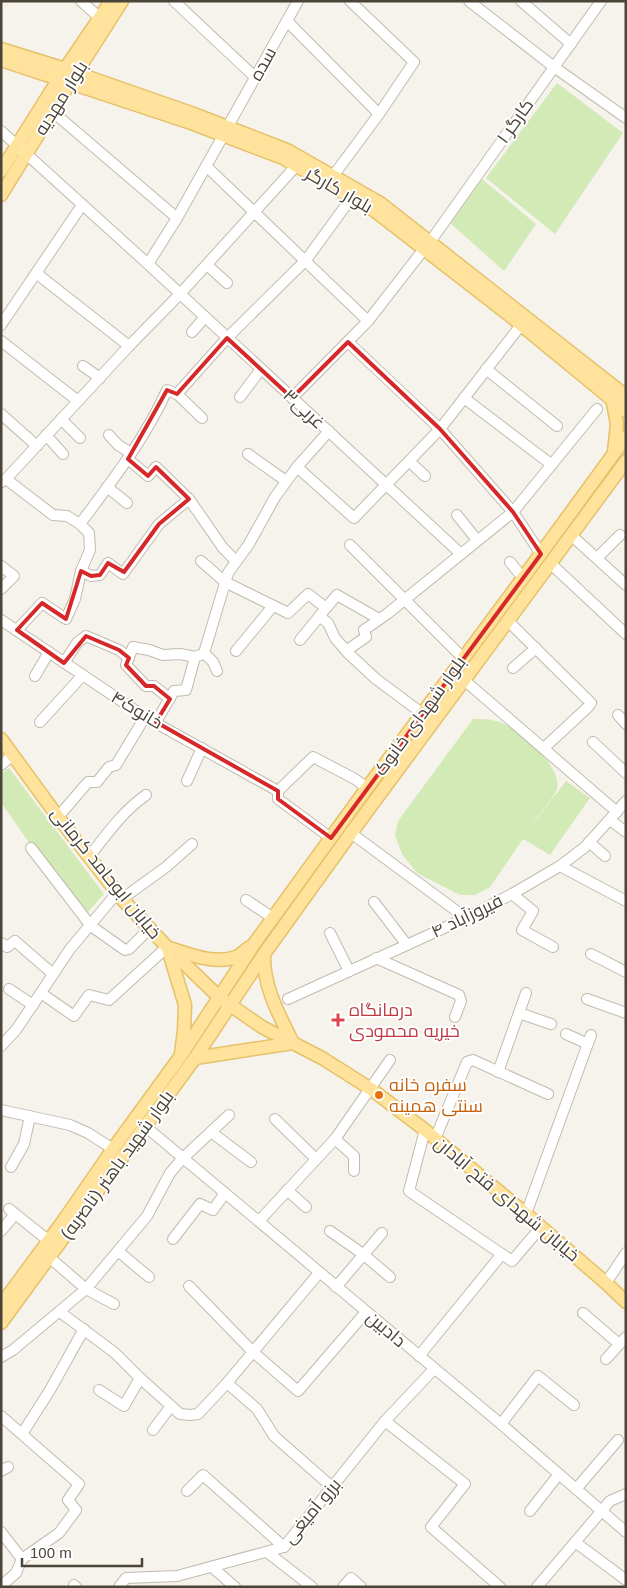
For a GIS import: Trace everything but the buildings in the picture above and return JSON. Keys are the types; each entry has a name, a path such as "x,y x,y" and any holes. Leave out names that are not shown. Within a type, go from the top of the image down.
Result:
{"main road":[{"name":"بلوار مهدیه","path":"1,195 22,149 100,18 115,4"},
{"name":"بلوار مهدیه","path":"1,172 52,112 67,76 115,4"},
{"name":"بلوار کارگر","path":"4,56 67,76 191,123 226,131 287,150 380,203 521,324 620,393"},
{"name":"بلوار کارگر","path":"226,131 283,158 352,197 427,245 620,393 626,411"},
{"path":"614,454 620,393"},
{"name":"بلوار شهدای خانوک","path":"220,998 254,944 626,437"},
{"name":"بلوار شهدای خانوک","path":"231,1006 264,954 351,833 626,461"},
{"name":"خیابان ابوحامد کرمانی","path":"1,739 58,817 120,896 167,947 220,998 231,1006"},
{"path":"167,947 204,959 221,959 236,956 254,944"},
{"path":"167,947 184,1005 184,1031 180,1057"},
{"path":"196,1058 293,1043 269,989 264,967 264,954"},
{"name":"بلوار شهید باهنر (ناصریه)","path":"2,1303 49,1241 220,998"},
{"name":"بلوار شهید باهنر (ناصریه)","path":"1,1323 146,1127 231,1006"},
{"name":"خیابان شهدای فتح آبادان","path":"231,1006 262,1027 293,1043 370,1089 425,1130 526,1214 626,1302"}],"street":[{"path":"81,1 100,18"},
{"path":"174,1 256,78"},
{"path":"286,1 296,5"},
{"path":"333,176 380,114 414,62 350,1"},
{"path":"469,1 554,67 626,118"},
{"path":"521,1 571,44"},
{"name":"کارگر ۱","path":"292,398 368,321 427,245 601,1"},
{"name":"سده","path":"148,264 177,218 296,5"},
{"path":"287,21 380,114"},
{"path":"52,112 177,218"},
{"name":"غربی۳","path":"1,131 148,264 461,554"},
{"path":"206,166 368,321"},
{"path":"17,630 42,603 66,619 75,599 81,571 90,550 89,533 80,524 67,516 53,515 4,480 207,265 296,166"},
{"path":"177,394 227,338 306,260 352,197"},
{"path":"1,325 82,205"},
{"path":"207,265 227,283"},
{"path":"36,273 129,346"},
{"path":"192,332 205,317"},
{"path":"297,466 354,518 440,429 521,324"},
{"path":"1,341 78,401"},
{"path":"348,342 440,429 513,512 541,554"},
{"path":"83,366 100,378"},
{"path":"240,397 261,368"},
{"path":"486,370 556,426"},
{"path":"80,524 130,456 154,418 167,390 177,394 202,418"},
{"path":"464,398 552,465"},
{"path":"346,650 366,637 364,630 513,512 597,410"},
{"path":"1,414 37,446"},
{"path":"61,419 80,438"},
{"path":"156,722 174,691 186,690 228,573 249,544 286,481 328,431"},
{"path":"109,434 148,476 156,467 189,499 223,548 236,561"},
{"path":"46,435 63,454"},
{"path":"248,454 286,481"},
{"path":"410,462 425,476"},
{"path":"107,487 127,503"},
{"path":"81,571 91,576 100,575 108,563 123,574 159,524 189,499"},
{"path":"457,515 477,540"},
{"path":"571,535 626,585"},
{"path":"597,558 620,535"},
{"path":"350,545 463,658"},
{"path":"201,561 225,582 288,613 308,594 323,612 335,638 346,650 376,679 423,714"},
{"path":"510,562 523,578"},
{"path":"550,563 626,634"},
{"path":"1,566 14,576 1,589"},
{"path":"300,640 337,595 378,619"},
{"path":"236,651 273,606"},
{"name":"خانوک۴","path":"1,620 144,717 278,791"},
{"path":"508,621 591,703 588,708 544,748"},
{"path":"64,663 77,643 86,636 118,650 129,658"},
{"path":"170,699 154,686 146,686 126,665 132,647 163,655 200,655 213,662 217,671"},
{"path":"513,668 536,648"},
{"path":"35,676 49,652"},
{"path":"40,722 83,675"},
{"path":"464,680 544,748 613,816 626,832"},
{"path":"618,716 626,724"},
{"path":"58,817 88,782 97,782 109,767 116,765 144,717"},
{"path":"593,742 626,773"},
{"path":"187,781 202,748"},
{"path":"1,765 13,755"},
{"path":"331,838 278,799 278,791 313,757 355,779 367,788"},
{"path":"89,857 133,804 146,795"},
{"name":"فیروزآباد ۴","path":"288,999 466,918 560,866 589,842 626,801"},
{"path":"351,833 466,918"},
{"path":"589,842 605,856"},
{"path":"1,1046 16,1030 70,949 91,926 120,896 166,867 192,844"},
{"path":"31,848 91,926 127,951 150,928"},
{"path":"560,866 626,901"},
{"path":"512,894 533,911 522,930 553,947"},
{"path":"246,900 273,918"},
{"path":"374,902 408,945"},
{"path":"330,933 349,970"},
{"path":"1,943 7,946 15,941 53,974"},
{"path":"41,993 74,1016 88,995 109,1000 167,947"},
{"path":"591,954 626,972"},
{"path":"376,958 459,995 461,1001 455,1016"},
{"path":"9,988 32,1005"},
{"path":"498,1072 526,993"},
{"path":"587,999 626,1013"},
{"path":"519,1013 551,1024"},
{"path":"526,1214 590,1039 566,1034"},
{"path":"259,1221 335,1138 390,1060"},
{"path":"435,1139 467,1062 473,1060 548,1094"},
{"path":"1,1110 70,1125 88,1133 113,1149"},
{"path":"1,1357 13,1350 86,1289 147,1216 170,1173 183,1158 229,1115"},
{"path":"11,1167 24,1144 30,1116"},
{"path":"275,1119 316,1159"},
{"name":"دادبین","path":"146,1127 626,1532"},
{"path":"425,1130 409,1191 512,1261 540,1227"},
{"path":"211,1132 251,1162"},
{"path":"335,1138 354,1156 354,1171"},
{"path":"287,1190 306,1207"},
{"path":"173,1239 200,1204 213,1210 225,1193"},
{"path":"1,1231 12,1211 49,1241"},
{"path":"330,1231 363,1254 390,1277"},
{"path":"336,1287 382,1233"},
{"path":"118,1251 149,1277"},
{"path":"606,1283 626,1253"},
{"path":"419,1356 502,1254"},
{"path":"49,1257 86,1289 114,1304"},
{"path":"60,1312 115,1353 180,1414 198,1414 227,1383 319,1273"},
{"path":"189,1286 253,1352 298,1391 366,1312"},
{"path":"582,1313 623,1341 606,1359"},
{"path":"22,1434 50,1390 84,1329"},
{"name":"برزو آمیغی","path":"120,1587 126,1578 177,1576 284,1547 385,1421 434,1369"},
{"path":"500,1424 538,1376 574,1405"},
{"path":"99,1390 124,1406 140,1378"},
{"path":"227,1383 257,1409 274,1436 332,1487"},
{"path":"153,1430 171,1406"},
{"path":"1,1416 79,1484 68,1500 76,1510 59,1533 22,1559 16,1573 1,1586"},
{"path":"385,1421 465,1484 430,1527 500,1587"},
{"path":"576,1489 618,1440"},
{"path":"530,1511 559,1474"},
{"path":"187,1491 203,1475 284,1547"},
{"path":"537,1587 610,1501 626,1494"},
{"path":"1,1532 22,1559"},
{"path":"575,1542 626,1580"},
{"path":"267,1552 312,1587"},
{"path":"212,1567 235,1587"},
{"path":"344,1587 351,1578 361,1587"}],"highlighted area":[{"path":"227,338 292,398 348,342 440,429 513,512 541,554 331,838 278,799 278,791 156,722 170,699 154,686 146,686 126,665 129,658 119,650 86,636 64,663 17,630 42,603 66,619 81,571 91,576 100,575 108,563 124,572 159,524 189,499 156,467 148,476 128,459 167,390 177,394"}],"green space":[{"path":"557,83 623,133 555,234 486,178"},
{"path":"482,179 536,224 504,271 449,222"},
{"path":"473,719 496,721 515,730 546,758 553,769 557,780 557,789 533,824 566,781 590,798 550,855 523,839 490,887 475,895 460,895 417,873 402,854 395,835 398,821"},
{"path":"9,768 104,894 86,914 32,847 1,802 1,774"}],"place":[{"name":"درمانگاه خیریه محمودی","path":"338,1020"},
{"name":"سفره خانه سنتی همینه","path":"379,1095"}]}
